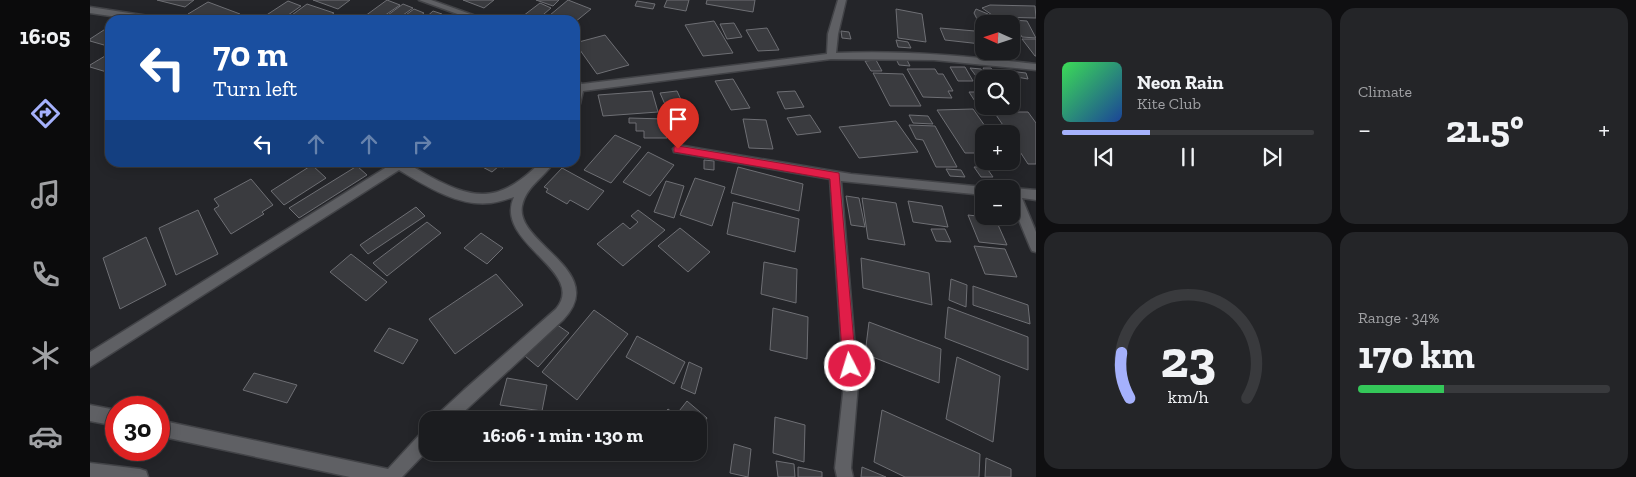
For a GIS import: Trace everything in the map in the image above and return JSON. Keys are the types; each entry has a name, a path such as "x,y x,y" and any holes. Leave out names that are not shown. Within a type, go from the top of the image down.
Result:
{"street":[{"path":"831,56 833,34 842,0"},
{"path":"427,1 468,15"},
{"path":"90,10 122,15"},
{"path":"580,85 831,56 867,54 925,56 1036,67"},
{"path":"678,149 835,176 975,190"},
{"path":"90,360 392,167"},
{"path":"403,167 466,198 489,200 506,196 526,186"},
{"path":"452,411 461,401 541,332 565,307 568,295 565,274 530,239 520,224 516,210 518,199 526,186 544,167"},
{"path":"835,176 851,384 843,468 844,477"},
{"path":"1020,193 1036,194"},
{"path":"1020,209 1036,247"},
{"path":"90,413 105,416"},
{"path":"170,430 390,477 419,447"},
{"path":"90,471 140,477"}],"building":[{"path":"157,0 194,0 185,7"},
{"path":"313,0 350,0 338,9"},
{"path":"387,0 400,5 385,15 366,15"},
{"path":"463,0 494,0 484,8"},
{"path":"536,0 559,0 553,6"},
{"path":"568,0 591,9 580,18 580,15 550,15"},
{"path":"667,0 689,0 686,11 664,7"},
{"path":"707,0 755,0 753,12 706,4"},
{"path":"288,1 301,6 288,15 267,15"},
{"path":"637,1 655,4 653,9 635,6"},
{"path":"208,2 240,14 191,15 188,14"},
{"path":"540,3 551,8 543,15 524,15"},
{"path":"307,4 334,13 331,15 292,15"},
{"path":"403,4 413,8 403,15 388,15"},
{"path":"990,5 1035,6 1036,18 1020,18 1020,15 992,15 982,8"},
{"path":"414,9 424,13 421,15 406,15"},
{"path":"896,9 922,14 926,42 898,38"},
{"path":"976,9 989,15 975,15"},
{"path":"433,11 442,14 441,15 429,15"},
{"path":"714,21 733,53 703,56 685,25"},
{"path":"1020,21 1027,21 1036,38 1022,37 1020,34"},
{"path":"734,23 742,37 727,39 720,24"},
{"path":"767,28 779,50 758,51 746,30"},
{"path":"940,28 975,31 975,43 945,40"},
{"path":"105,29 104,45 90,41 90,39"},
{"path":"841,31 849,32 851,39 842,38"},
{"path":"605,35 629,65 597,74 580,50 580,42"},
{"path":"1022,39 1036,39 1036,56 1035,56"},
{"path":"896,40 908,42 911,48 898,47"},
{"path":"105,56 105,72 90,67 90,65"},
{"path":"896,59 907,60 910,66 899,65"},
{"path":"876,60 882,71 871,71 865,61"},
{"path":"950,67 965,67 973,81 958,81"},
{"path":"970,68 981,69 975,70 975,75"},
{"path":"983,68 991,68 992,70 984,70"},
{"path":"907,69 935,69 938,74 943,74 953,91 948,91 952,98 923,97"},
{"path":"1020,72 1026,73 1028,79 1020,78"},
{"path":"873,73 903,74 921,106 890,106"},
{"path":"733,79 750,108 731,110 715,81"},
{"path":"652,91 658,112 603,116 598,95"},
{"path":"677,91 695,130 677,132 660,93"},
{"path":"795,91 804,107 785,109 777,92"},
{"path":"969,92 975,92 975,101"},
{"path":"973,109 975,115 977,115 984,125 975,125 975,153 965,153 937,110"},
{"path":"1020,112 1028,112 1036,123 1036,164 1028,164 1020,152 1020,125 1003,125 996,115 1020,115"},
{"path":"810,115 821,132 797,135 787,118"},
{"path":"909,115 928,116 933,124 913,123"},
{"path":"629,118 665,119 667,138 644,138 644,131 636,131 636,123 629,123"},
{"path":"743,119 766,120 773,149 749,148"},
{"path":"896,121 918,152 859,158 839,127"},
{"path":"909,125 935,126 957,167 936,167 923,140 916,139"},
{"path":"615,135 641,147 611,183 584,170"},
{"path":"648,152 674,165 650,196 623,182"},
{"path":"704,160 714,161 714,170 704,169"},
{"path":"309,167 314,167 326,178 284,205 271,191"},
{"path":"355,167 358,167 367,175 299,218 289,208"},
{"path":"482,167 498,167 492,172"},
{"path":"738,167 803,184 799,211 731,193"},
{"path":"562,168 604,191 588,210 570,200 567,204 546,192 548,189 544,187"},
{"path":"946,169 961,170 965,177 950,176"},
{"path":"976,170 988,170 993,177 981,177"},
{"path":"695,178 725,187 712,226 680,215"},
{"path":"251,179 273,205 262,212 264,214 231,234 214,209 219,206 214,199"},
{"path":"666,181 684,186 674,218 654,212"},
{"path":"846,196 859,198 865,227 851,225"},
{"path":"862,198 896,203 905,245 868,239"},
{"path":"908,201 942,206 948,227 913,222"},
{"path":"733,202 799,219 795,252 727,234"},
{"path":"416,207 425,216 368,254 360,245"},
{"path":"198,210 218,254 176,275 159,228"},
{"path":"638,210 665,230 623,266 597,244 623,223 630,229 638,222 631,216"},
{"path":"968,215 975,216 975,225 998,225 1007,245 979,242"},
{"path":"427,222 441,233 387,276 373,263"},
{"path":"680,228 710,252 688,272 658,246"},
{"path":"931,229 945,229 951,242 936,241"},
{"path":"481,233 503,248 487,264 464,248"},
{"path":"146,237 166,285 120,309 103,258"},
{"path":"974,246 1005,249 1017,277 985,274"},
{"path":"351,254 387,282 366,301 330,272"},
{"path":"861,258 929,273 932,305 863,288"},
{"path":"764,262 797,269 796,303 761,294"},
{"path":"496,274 523,305 455,354 429,319"},
{"path":"951,279 967,285 966,307 949,300"},
{"path":"973,286 1028,305 1030,324 973,305"},
{"path":"948,307 1028,337 1028,370 945,338"},
{"path":"773,308 808,317 807,359 770,350"},
{"path":"594,310 628,334 577,400 542,372"},
{"path":"869,322 941,349 939,383 865,354"},
{"path":"556,324 569,333 538,367 525,356"},
{"path":"389,328 418,340 403,364 374,351"},
{"path":"637,336 685,362 674,384 626,357"},
{"path":"957,357 1000,376 993,442 946,419"},
{"path":"689,362 702,368 695,394 681,388"},
{"path":"254,373 297,385 287,403 243,390"},
{"path":"507,378 547,385 542,411 500,405"},
{"path":"687,401 699,411 679,411"},
{"path":"882,410 980,454 979,477 905,477 874,462"},
{"path":"775,417 805,425 804,462 773,453"},
{"path":"734,444 751,449 748,477 730,473"},
{"path":"986,458 1011,469 1011,477 985,477"},
{"path":"776,461 794,464 795,477 778,477"},
{"path":"798,467 822,472 822,477 798,477"},
{"path":"862,467 886,477 861,477"}],"route":[{"path":"678,149 763,162 835,176 850,366"}]}
